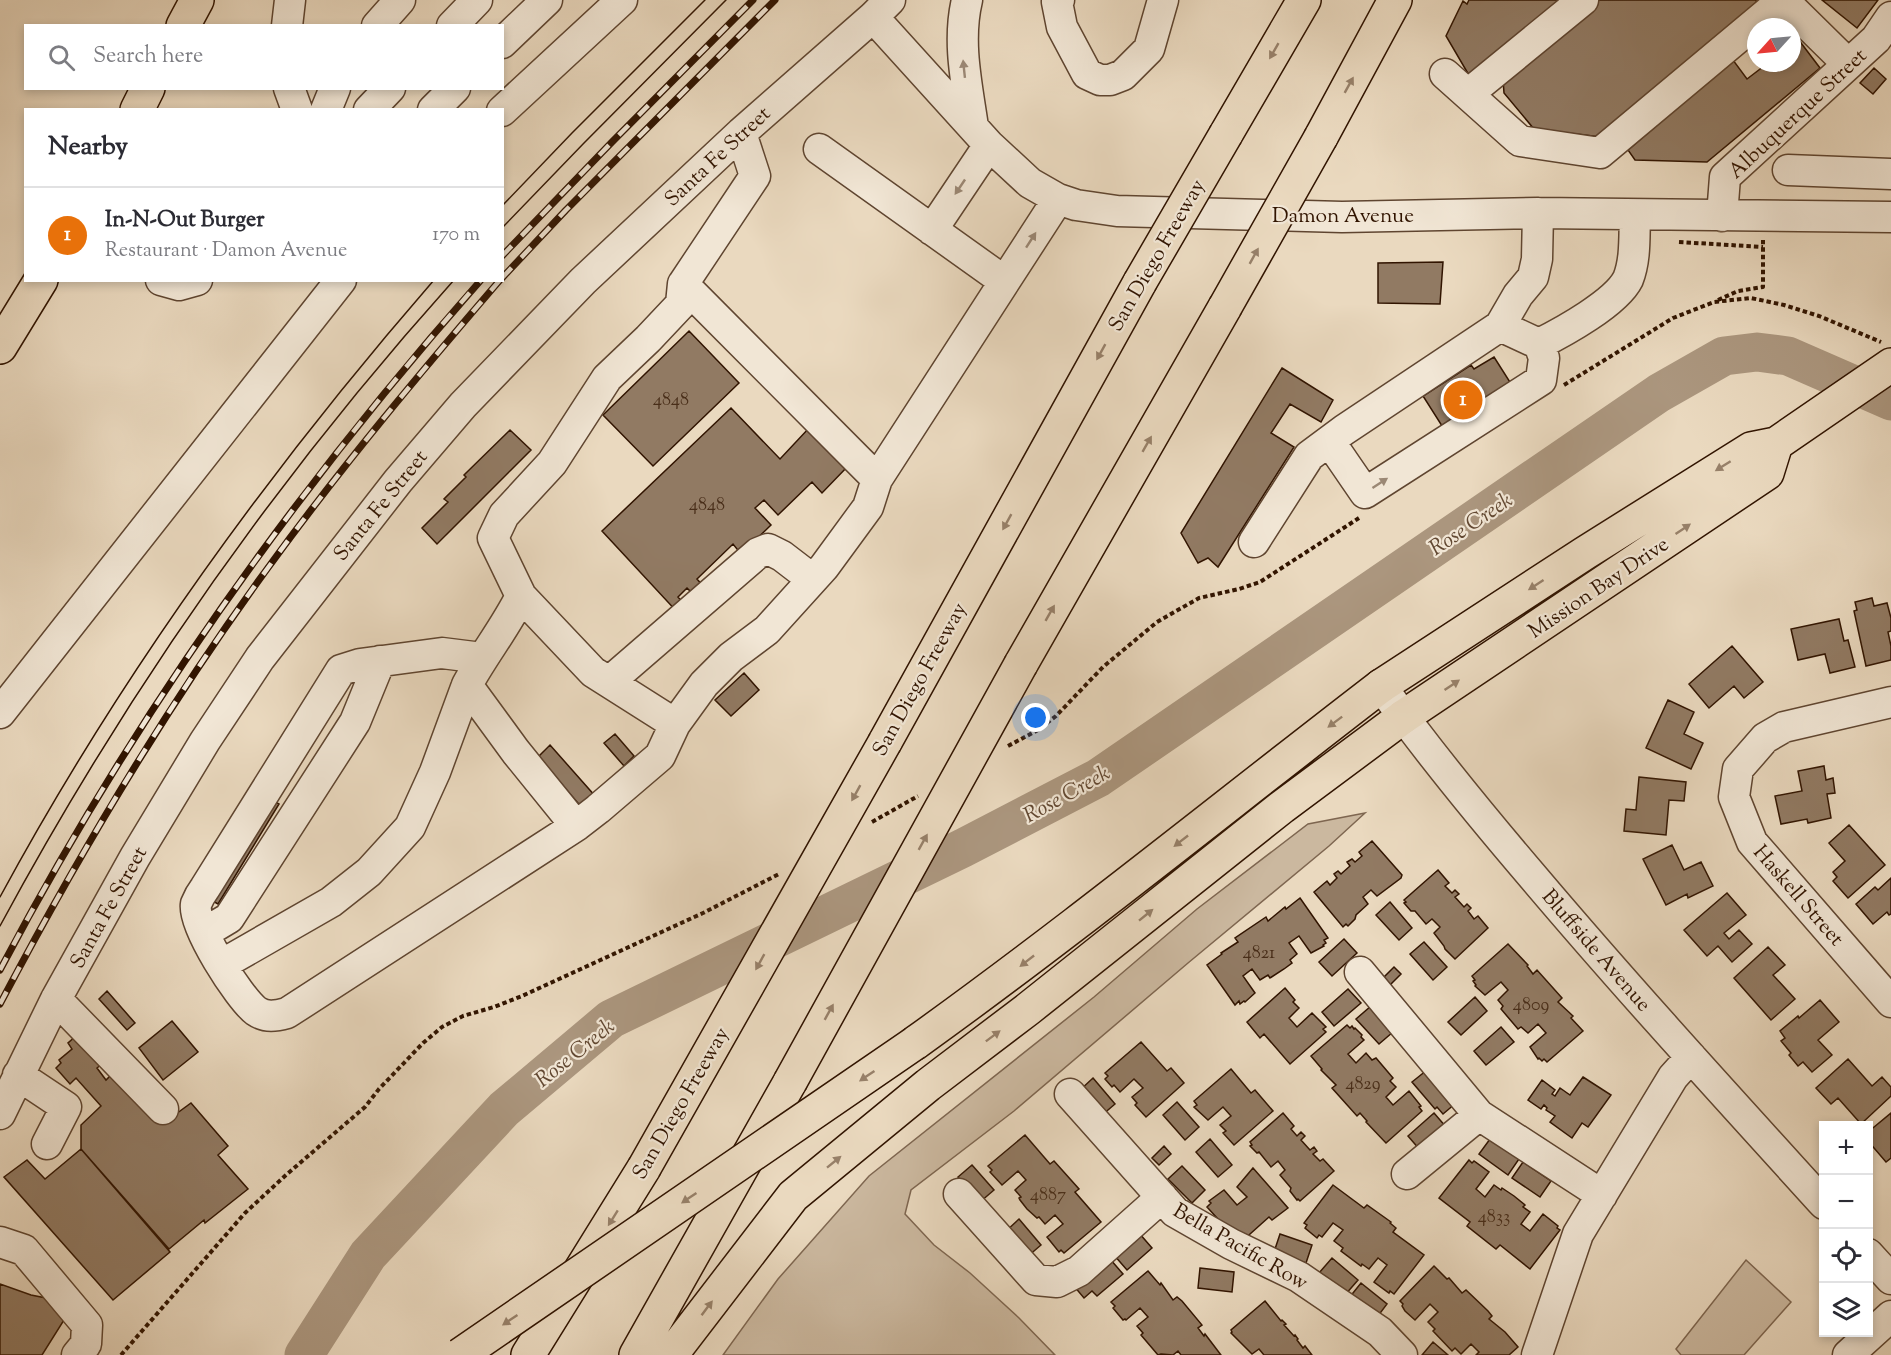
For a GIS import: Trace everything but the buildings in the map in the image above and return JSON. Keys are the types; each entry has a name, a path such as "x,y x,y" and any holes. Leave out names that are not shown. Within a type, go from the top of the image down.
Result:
{"main road":[{"path":"184,24 197,0"},
{"name":"San Diego Freeway","path":"528,1355 644,1168 885,742 1140,282 1304,0"},
{"path":"636,1355 1021,664 1321,137 1395,0"},
{"path":"138,108 147,90"},
{"path":"0,347 40,282"},
{"name":"Mission Bay Drive","path":"460,1355 915,1043 1007,977 1382,686 1751,449 1776,444 1886,354"},
{"name":"Mission Bay Drive","path":"671,1355 793,1196 928,1085 1028,1009 1282,807 1403,717 1767,473 1776,444"}],"street":[{"path":"287,24 290,0"},
{"path":"379,24 400,0"},
{"path":"454,24 477,0"},
{"path":"504,41 548,0"},
{"path":"504,109 622,0"},
{"path":"932,230 981,136 963,65 963,18 967,0"},
{"path":"1059,0 1057,2 1062,27 1087,74 1100,80 1110,80 1123,75 1149,49 1163,0"},
{"path":"1468,94 1583,0"},
{"path":"1445,74 1520,141 1600,153 1783,0 1848,64"},
{"name":"Damon Avenue","path":"881,9 981,136 1030,183 1058,199 1076,205 1117,211 1342,217 1538,213 1891,218"},
{"name":"Santa Fe Street","path":"0,1114 56,999 135,857 211,731 260,658 398,480 463,405 583,281 741,133 881,9"},
{"name":"Albuquerque Street","path":"1722,216 1725,177 1876,39 1891,18"},
{"path":"290,90 296,108"},
{"path":"327,108 334,90"},
{"path":"371,108 388,90"},
{"path":"435,108 453,90"},
{"path":"675,724 593,672 521,596 493,538 504,515 552,463 607,378 681,304 683,284 755,176 741,133"},
{"path":"819,149 1004,281"},
{"path":"1788,170 1891,174"},
{"path":"482,658 442,653 360,664 341,670 196,905 199,922 221,965 238,992 257,1012 271,1017 287,1013 576,826 660,756 675,724 704,684 730,657 767,630 824,567 868,507 877,479 1058,199"},
{"path":"1254,542 1309,456 1344,430 1500,326 1518,295 1533,277 1537,260 1538,213"},
{"path":"1539,344 1572,327 1614,296 1627,280 1633,263 1635,215"},
{"path":"168,282 179,285 190,282"},
{"path":"0,713 339,282"},
{"path":"683,284 877,479"},
{"path":"1330,442 1365,493 1541,380 1544,358 1539,344 1500,326"},
{"path":"609,682 758,553 768,549 782,556 812,579"},
{"path":"221,965 331,902 369,872 410,827 435,772 467,685 482,658 512,615 521,596"},
{"path":"204,933 229,918 242,898 355,722 380,661"},
{"path":"467,685 516,752 576,826"},
{"name":"Bluffside Avenue","path":"1382,686 1403,717 1484,818 1594,948 1819,1198"},
{"name":"Haskell Street","path":"1891,702 1784,728 1765,738 1738,769 1734,797 1752,842 1891,1002"},
{"path":"1360,972 1479,1115 1602,1195"},
{"path":"56,999 163,1109"},
{"path":"1537,1355 1578,1234 1673,1077 1691,1057"},
{"path":"18,1075 66,1107 46,1144"},
{"name":"Bella Pacific Row","path":"1070,1094 1175,1212 1231,1244 1299,1277 1380,1332 1402,1355"},
{"path":"1407,1174 1479,1115"},
{"path":"959,1194 1036,1280 1057,1282 1079,1271 1162,1197"},
{"path":"0,1242 24,1251 87,1325 86,1344 77,1355"},
{"path":"1873,1259 1891,1279"},
{"path":"1848,1355 1891,1316"}],"path":[{"path":"1669,242 1763,247 1763,287 1738,291 1714,302"},
{"path":"1784,304 1819,316 1886,354"}],"shaded area":[{"path":"1365,813 1329,846 1014,1111 911,1190 905,1214 934,1245 970,1273 1055,1355 723,1355 778,1279 869,1176 1094,997 1197,909 1308,824"},
{"path":"1746,1260 1791,1302 1744,1355 1681,1355 1676,1349"}],"waterway":[{"name":"Rose Creek","path":"304,1355 368,1255 504,1109 611,1019 963,848 1098,778 1659,393 1724,356 1757,352 1788,356 1891,401"}],"tram line":[{"path":"504,204 705,0"},
{"path":"504,226 726,0"},
{"path":"0,897 95,734 200,576 313,425 432,282"},
{"path":"0,926 99,755 152,671 208,590 326,431 452,282"}],"railway":[{"path":"504,254 753,0"},
{"path":"504,276 566,210 775,0"},
{"path":"0,970 104,787 160,698 220,611 281,525 345,442 479,282"},
{"path":"0,1004 30,947 127,780 232,618 353,456 498,282"}],"place":[{"name":"In-N-Out Burger","path":"1463,400"}]}
